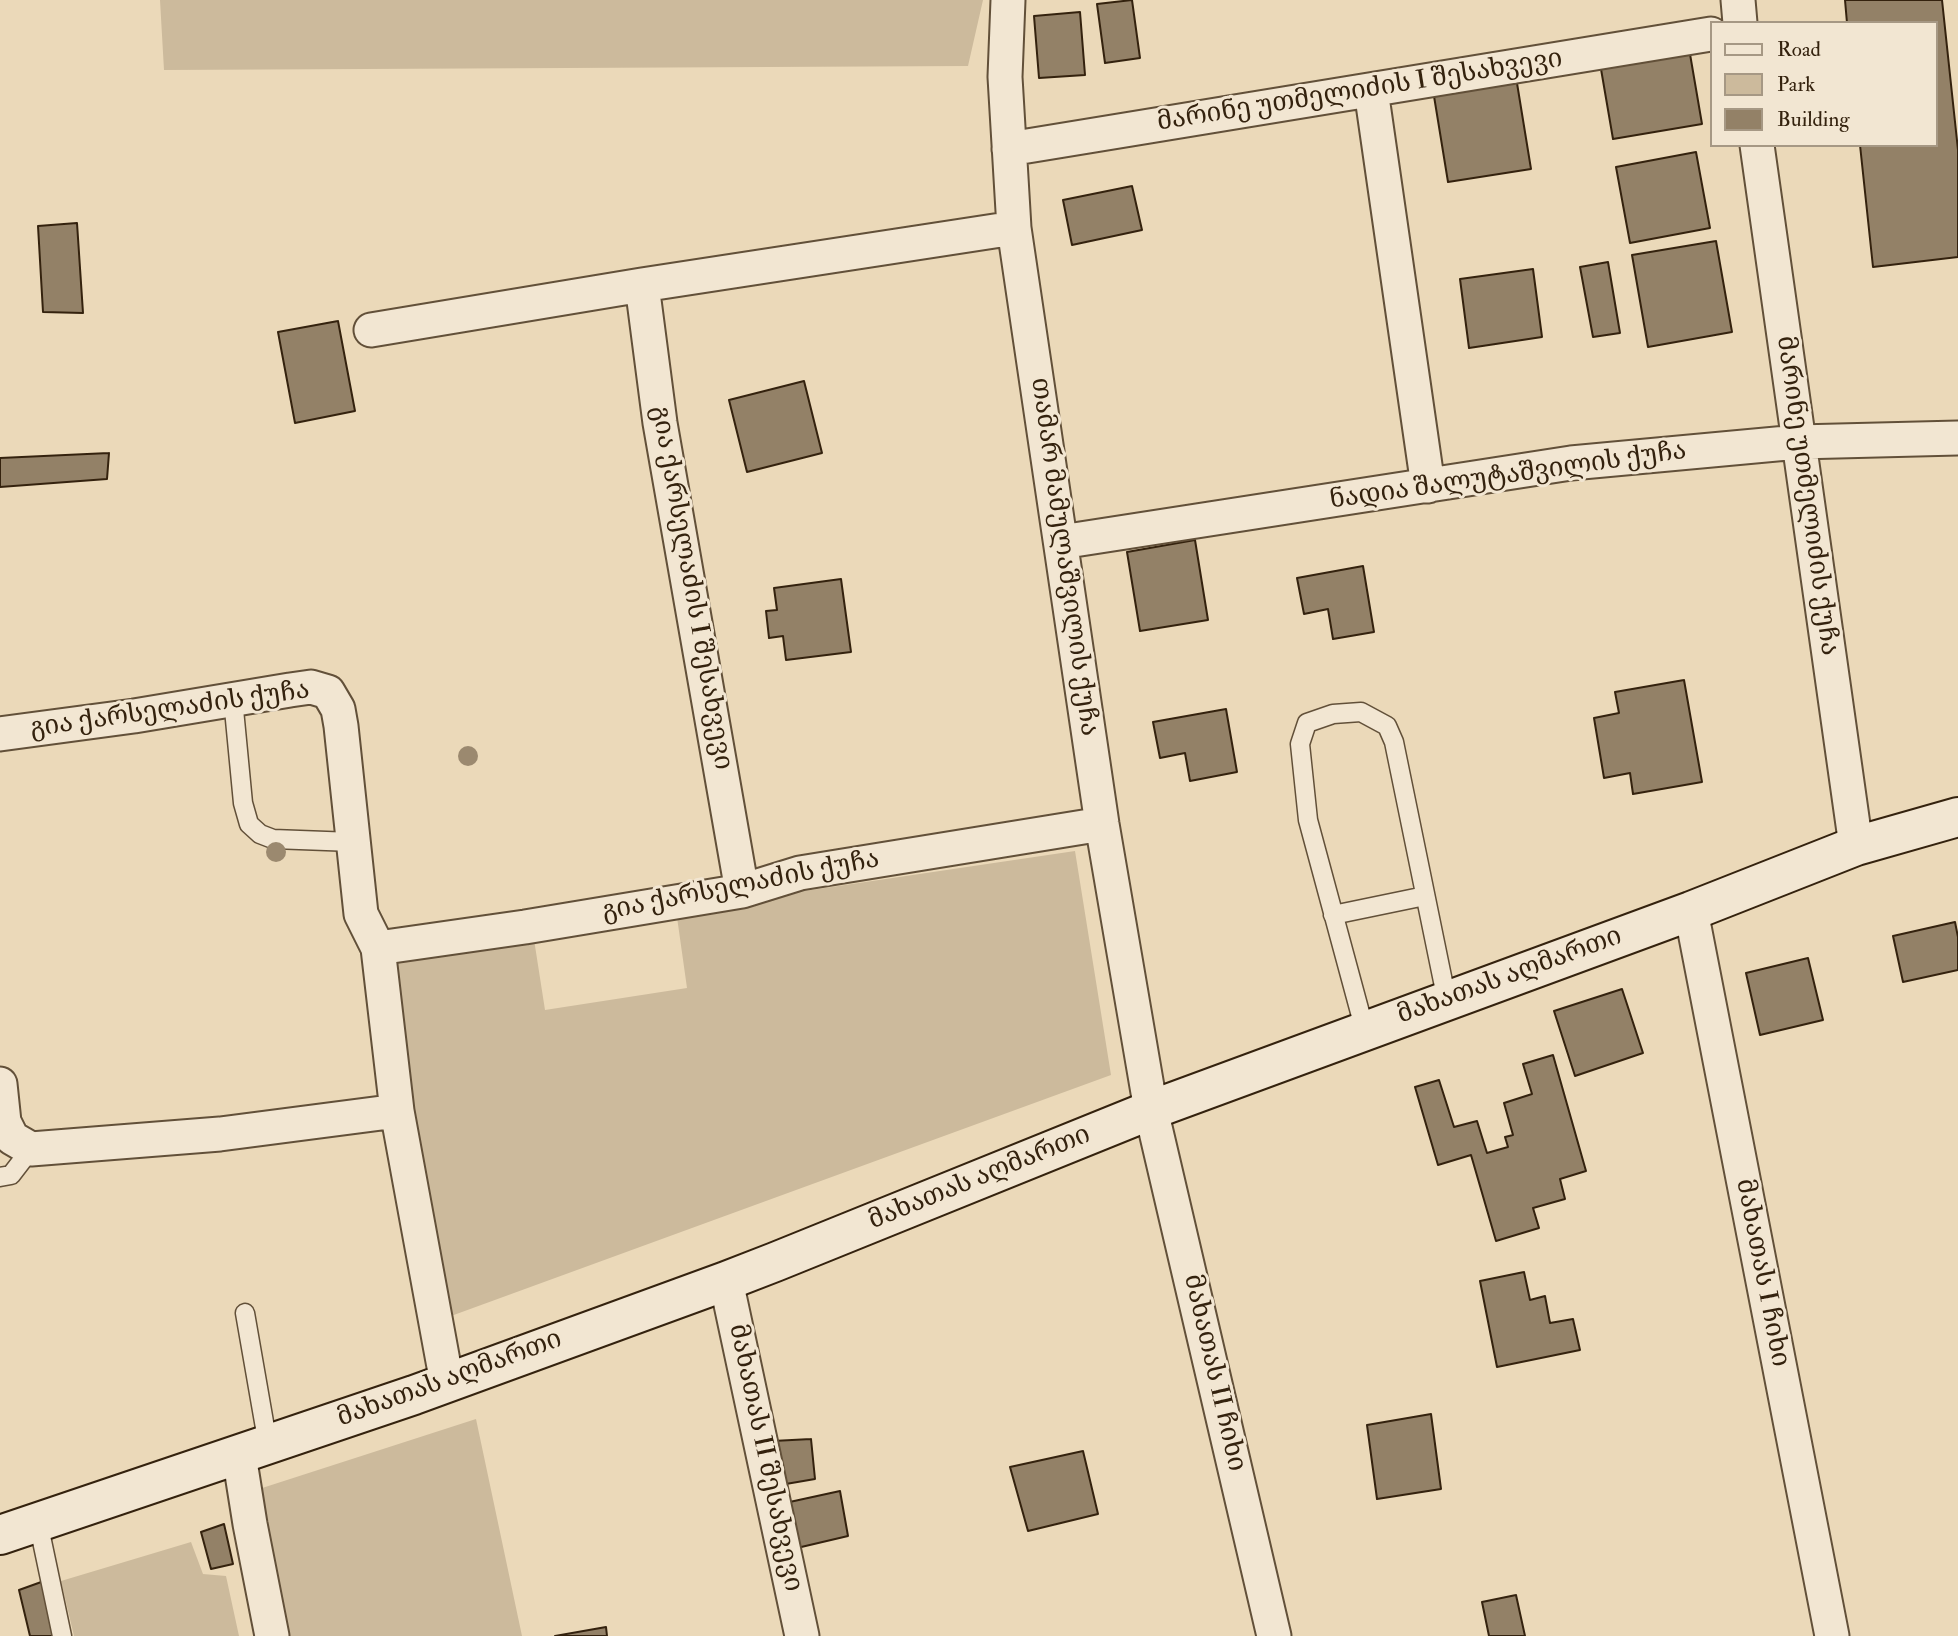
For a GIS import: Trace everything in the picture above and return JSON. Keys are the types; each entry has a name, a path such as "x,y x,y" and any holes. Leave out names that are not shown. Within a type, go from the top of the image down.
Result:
{"main road":[{"name":"მახათას აღმართი","path":"0,1535 254,1450 726,1281 1151,1110 1691,911 1856,846 1958,817"}],"street":[{"name":"თამარ მამულაშვილის ქუჩა","path":"1008,0 1005,77 1014,228 1102,824 1151,1110"},
{"path":"1738,0 1740,21"},
{"name":"მარინე უთმელიძის I შესახვევი","path":"1009,149 1710,34"},
{"path":"1371,90 1428,486"},
{"name":"მარინე უთმელიძის ქუჩა","path":"1757,147 1856,846"},
{"path":"371,330 1014,228"},
{"name":"გია ქარსელაძის I შესახვევი","path":"642,285 660,424 743,891"},
{"name":"ნადია შალუტაშვილის ქუჩა","path":"1061,542 1570,463 1798,442 1958,438"},
{"name":"გია ქარსელაძის ქუჩა","path":"0,734 134,716 311,687 328,692 338,709 361,914 378,948 397,1111 447,1382"},
{"name":"გია ქარსელაძის ქუჩა","path":"378,948 743,891 800,873 1102,824"},
{"name":"მახათას I ჩიხი","path":"1691,911 1832,1636"},
{"path":"0,1084 4,1122 12,1138 32,1149 220,1135 397,1111"},
{"name":"მახათას II ჩიხი","path":"1151,1110 1274,1636"},
{"name":"მახათას II შესახვევი","path":"726,1281 802,1636"},
{"path":"254,1450 250,1524 272,1636"}],"lane":[{"path":"233,699 243,803 249,824 260,834 273,839 353,842"},
{"path":"1364,1031 1308,820 1300,744 1307,723 1333,714 1361,712 1387,726 1394,742 1447,1001"},
{"path":"1334,915 1425,896"},
{"path":"0,1177 11,1175 32,1149"},
{"path":"245,1313 254,1450"},
{"path":"38,1522 62,1636"}],"green space":[{"path":"160,0 983,0 968,66 164,70"},
{"path":"1075,851 1111,1075 451,1316 436,1282 392,964 533,933 545,1010 687,988 676,910"},
{"path":"476,1419 522,1636 285,1636 256,1490"},
{"path":"191,1542 203,1574 226,1576 239,1636 74,1636 61,1581"}],"building":[{"path":"1132,0 1140,58 1105,63 1097,4"},
{"path":"1845,0 1942,0 1958,150 1958,257 1873,267 1860,147 1937,147 1937,21 1847,21"},
{"path":"1080,12 1085,75 1039,78 1034,16"},
{"path":"1690,54 1702,124 1613,139 1601,69"},
{"path":"1516,77 1531,169 1448,182 1433,90"},
{"path":"1696,152 1710,228 1630,243 1616,167"},
{"path":"1132,186 1142,230 1072,245 1063,200"},
{"path":"77,223 83,313 43,312 38,226"},
{"path":"1716,241 1732,332 1648,347 1632,255"},
{"path":"1608,262 1620,333 1593,337 1580,267"},
{"path":"1533,269 1542,337 1469,348 1460,279"},
{"path":"338,321 355,411 295,423 278,332"},
{"path":"804,381 822,453 747,472 729,400"},
{"path":"109,453 107,479 0,487 0,458"},
{"path":"1195,540 1208,620 1140,631 1127,552"},
{"path":"1363,566 1374,632 1333,639 1328,609 1304,614 1297,578"},
{"path":"841,579 851,652 786,660 783,636 769,638 766,611 777,610 774,588"},
{"path":"1684,680 1702,782 1633,794 1630,773 1604,778 1594,718 1619,713 1615,692"},
{"path":"1226,709 1237,772 1190,781 1185,753 1160,758 1153,722"},
{"path":"1955,922 1958,970 1903,982 1893,936"},
{"path":"1808,958 1823,1020 1760,1035 1746,973"},
{"path":"1622,989 1643,1053 1575,1076 1554,1011"},
{"path":"1553,1055 1586,1171 1560,1179 1565,1199 1533,1208 1539,1228 1496,1241 1471,1155 1438,1165 1415,1087 1439,1080 1454,1127 1477,1121 1487,1153 1508,1147 1505,1137 1513,1135 1504,1103 1532,1094 1523,1064"},
{"path":"1524,1272 1530,1300 1545,1296 1550,1323 1573,1319 1580,1350 1497,1367 1480,1281"},
{"path":"1431,1414 1441,1489 1377,1499 1367,1425"},
{"path":"811,1439 815,1479 780,1485 773,1441"},
{"path":"1083,1451 1098,1514 1028,1531 1010,1467"},
{"path":"840,1491 848,1536 797,1548 785,1503"},
{"path":"224,1524 233,1564 211,1569 201,1532"},
{"path":"44,1581 56,1636 30,1636 19,1590"},
{"path":"1516,1595 1525,1636 1489,1636 1482,1602"},
{"path":"606,1627 607,1636 555,1636"}]}
